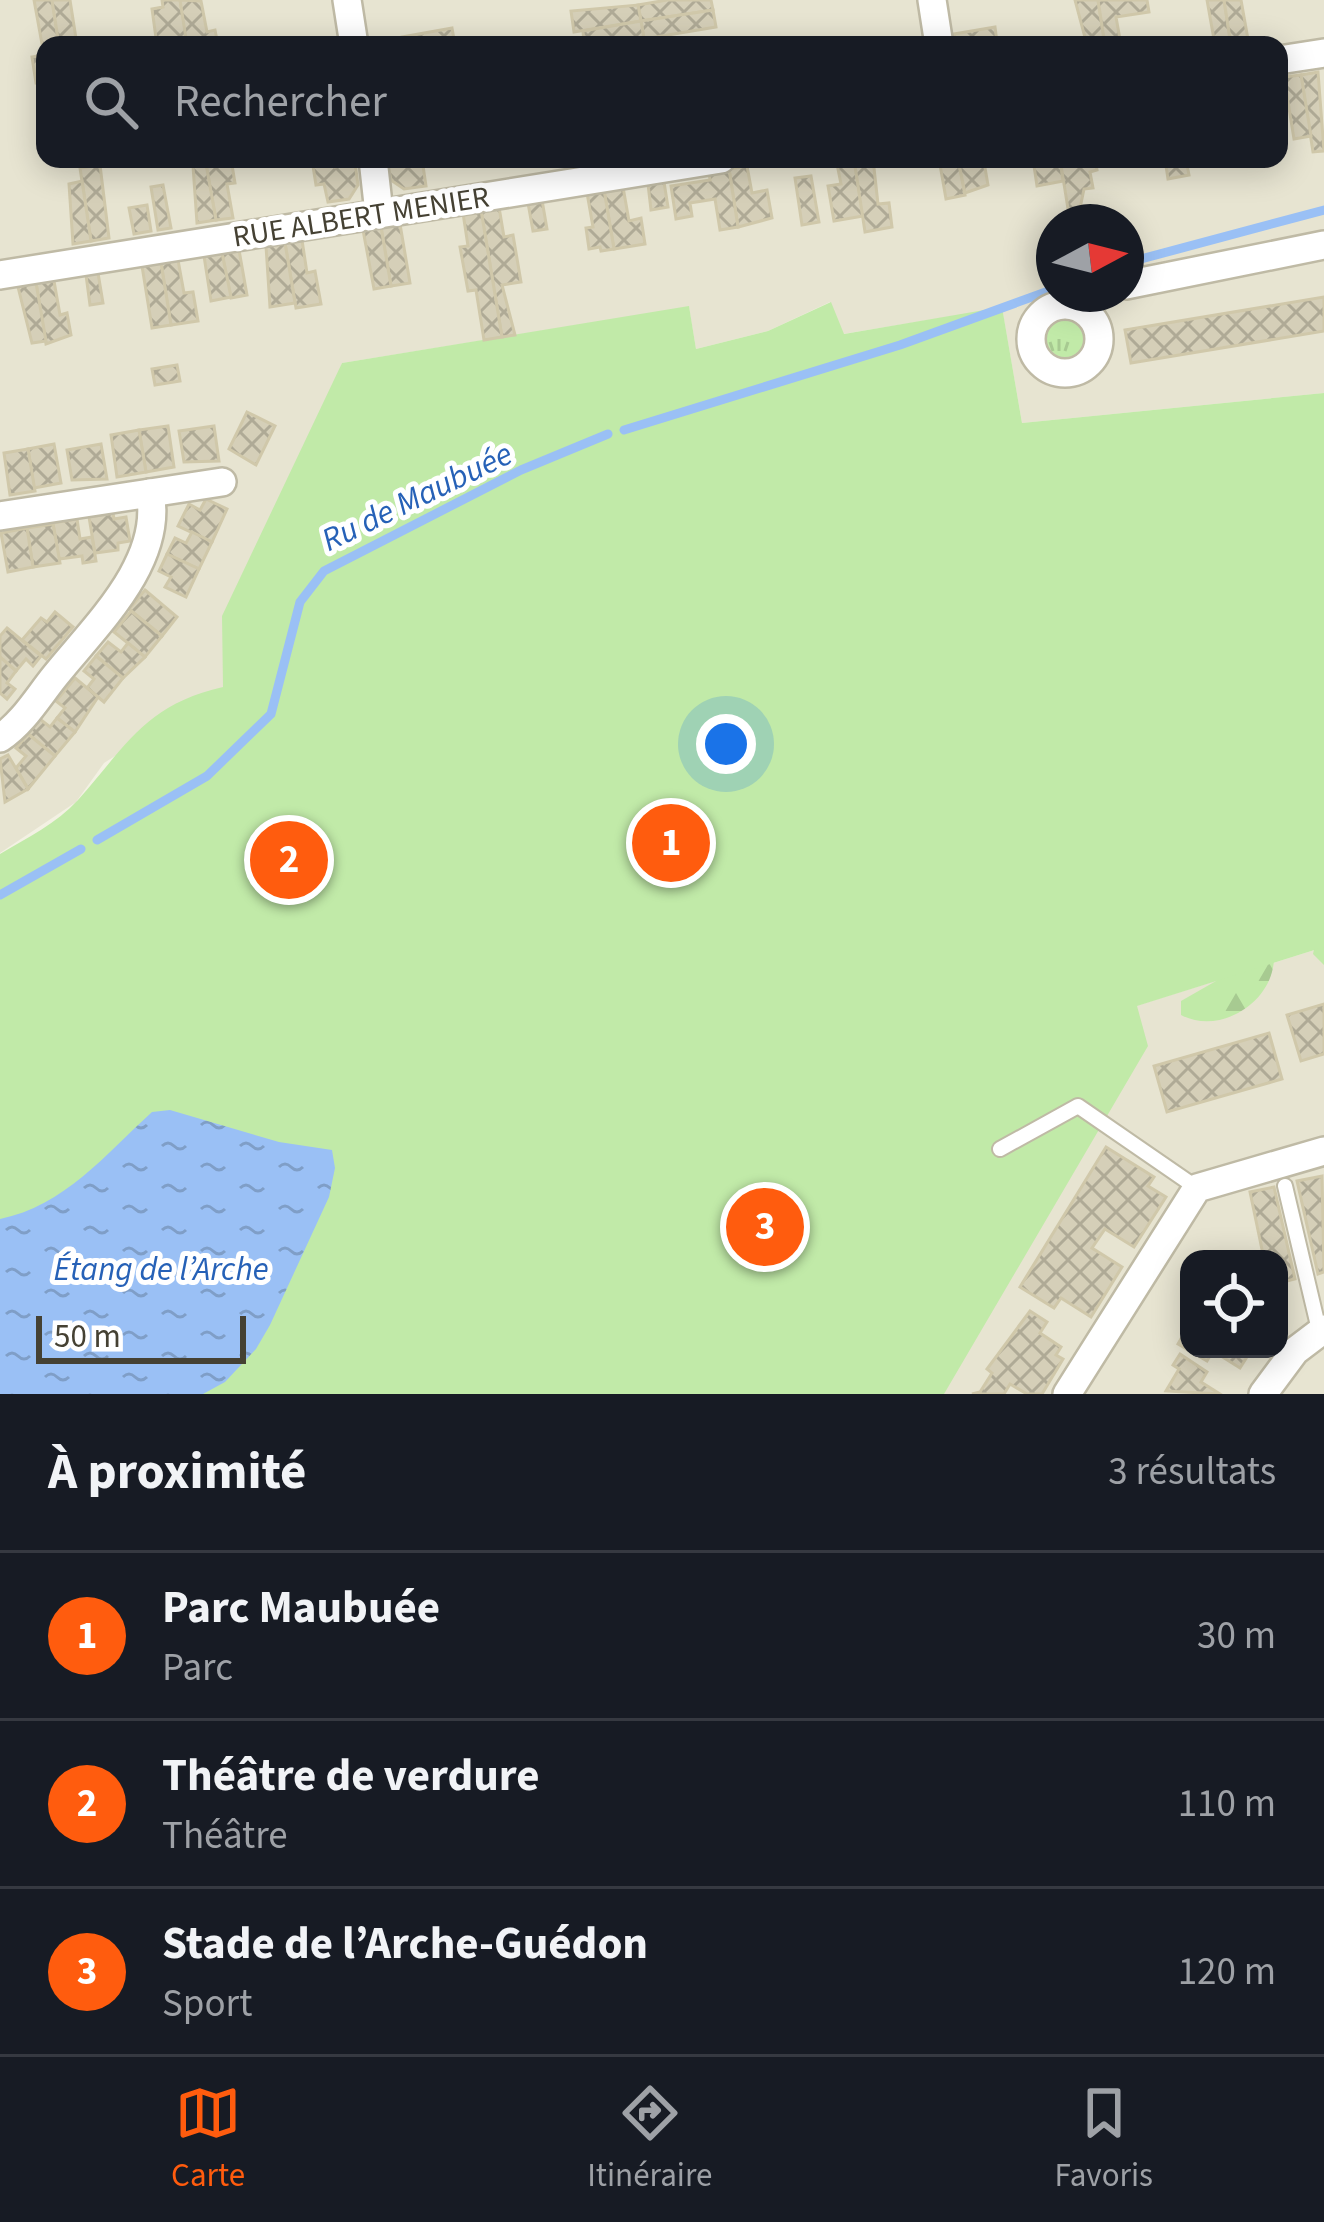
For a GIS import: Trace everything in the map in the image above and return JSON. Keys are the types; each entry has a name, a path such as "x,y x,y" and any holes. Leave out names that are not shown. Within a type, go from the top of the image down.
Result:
{"street":[{"path":"347,0 353,36"},
{"path":"932,0 938,36"},
{"path":"1288,59 1324,53"},
{"path":"374,168 379,213"},
{"name":"RUE ALBERT MENIER","path":"0,274 664,168"},
{"path":"1144,281 1324,245"},
{"path":"0,516 222,482"},
{"path":"0,738 126,586 148,536 154,511 150,493"},
{"path":"1067,1394 1197,1188 1324,1151"},
{"path":"1263,1394 1277,1371 1321,1330"}],"lane":[{"path":"1000,1149 1078,1106 1197,1188"},
{"path":"1286,1186 1321,1330"}],"shaded area":[{"path":"0,0 1324,0 1324,393 1022,423 1002,308 843,334 830,302 768,331 696,349 689,307 342,363 223,687 104,763 76,802 0,853"},
{"path":"1324,947 1324,1394 938,1394 1123,1010"}],"green space":[{"path":"831,302 844,334 1002,307 1022,423 1324,393 1324,947 1137,1006 1148,1046 944,1394 0,1394 0,854 70,808 156,716 223,687 222,616 342,363 689,306 696,349 768,331"},
{"path":"1066,314 1082,321 1089,337 1082,353 1066,360 1050,353 1043,337 1050,321"},
{"path":"1324,879 1324,965 1313,954 1316,940 1274,956 1266,987 1243,1010 1213,1021 1181,1015 1181,1001 1216,981"}],"water":[{"name":"Étang de l’Arche","path":"170,1110 279,1142 332,1150 335,1168 329,1197 256,1349 225,1382 203,1394 0,1394 0,1219 64,1191 152,1112"}],"building":[{"path":"34,0 52,0 58,36 41,36"},
{"path":"52,0 70,0 76,36 58,36"},
{"path":"162,0 180,0 186,36 156,36 152,9 163,7"},
{"path":"180,0 201,1 207,32 215,30 216,36 186,36"},
{"path":"711,0 713,10 641,21 638,5"},
{"path":"1075,0 1098,0 1104,36 1085,36"},
{"path":"1098,0 1147,0 1149,12 1116,17 1119,36 1104,36"},
{"path":"1207,0 1224,0 1230,36 1213,36"},
{"path":"1224,0 1241,0 1247,36 1230,36"},
{"path":"638,5 641,21 574,32 571,11"},
{"path":"713,10 716,27 644,36 641,21"},
{"path":"641,21 644,36 583,36 583,31"},
{"path":"995,27 996,36 954,36"},
{"path":"452,28 453,36 408,36"},
{"path":"1318,72 1324,151 1313,152 1301,75"},
{"path":"1301,75 1311,136 1294,139 1288,77"},
{"path":"80,168 100,168 109,238 91,241"},
{"path":"193,168 207,168 216,220 197,223"},
{"path":"207,168 232,168 235,183 227,184 233,218 216,220"},
{"path":"313,168 356,168 358,185 349,199 328,202 324,184 316,185"},
{"path":"389,168 423,168 426,186 404,189 391,180"},
{"path":"747,168 752,193 767,190 772,218 738,227 729,169"},
{"path":"838,168 855,168 863,216 834,221 828,186 841,184"},
{"path":"855,168 874,168 878,204 889,203 892,227 865,232"},
{"path":"941,168 960,168 965,195 946,199"},
{"path":"960,168 985,168 988,185 965,193"},
{"path":"1034,168 1061,168 1063,181 1037,186"},
{"path":"1061,168 1097,168 1090,172 1093,188 1084,189 1081,204 1067,204"},
{"path":"1166,168 1188,168 1189,175 1168,179"},
{"path":"729,169 738,227 720,230 715,199 690,203 692,216 676,219 671,186 710,180 709,172"},
{"path":"811,176 819,222 802,225 795,178"},
{"path":"82,181 91,241 73,244 69,184"},
{"path":"664,182 668,207 651,210 648,184"},
{"path":"163,185 171,228 158,230 151,187"},
{"path":"623,187 629,221 641,218 645,244 614,249 604,190"},
{"path":"604,190 614,249 601,251 600,247 589,249 586,228 593,227 587,193"},
{"path":"542,200 547,229 533,231 528,203"},
{"path":"147,205 151,231 134,234 129,208"},
{"path":"499,207 504,237 513,235 521,282 502,285 515,335 502,337 481,210"},
{"path":"481,210 502,337 484,340 476,290 468,291 460,247 468,246 463,213"},
{"path":"400,224 410,283 391,286 381,227"},
{"path":"381,227 391,286 374,289 363,230"},
{"path":"302,240 307,273 315,271 321,304 296,308 285,243"},
{"path":"285,243 295,303 270,307 266,246"},
{"path":"239,250 247,295 231,298 222,253"},
{"path":"222,253 231,297 211,301 204,256"},
{"path":"178,260 184,293 193,292 198,321 171,325 161,263"},
{"path":"161,263 171,325 152,328 142,266"},
{"path":"98,273 103,303 90,305 86,275"},
{"path":"54,281 60,315 67,313 71,335 46,344 36,283"},
{"path":"36,283 46,341 32,343 18,287"},
{"path":"1324,297 1324,331 1131,363 1125,330"},
{"path":"177,365 180,381 155,385 152,369"},
{"path":"247,412 275,426 256,465 229,449"},
{"path":"168,426 174,467 146,472 139,430"},
{"path":"214,426 219,461 184,462 179,431"},
{"path":"139,430 146,472 117,477 111,435"},
{"path":"54,444 61,483 34,488 28,449"},
{"path":"101,444 107,479 72,480 67,450"},
{"path":"28,449 35,491 10,495 4,453"},
{"path":"206,499 227,509 212,542 178,526 189,504 200,510"},
{"path":"113,513 114,519 126,517 130,541 118,543 118,550 95,553 89,517"},
{"path":"77,519 80,539 92,537 96,561 83,563 82,556 59,559 53,523"},
{"path":"53,524 60,563 33,567 27,528"},
{"path":"27,528 33,567 8,572 1,533"},
{"path":"192,532 212,542 199,569 167,554 175,538 186,543"},
{"path":"167,554 199,569 186,597 165,587 171,577 159,571"},
{"path":"145,590 177,617 162,636 129,609"},
{"path":"131,611 162,636 145,657 114,632"},
{"path":"55,612 73,627 46,659 22,640 41,618 47,622"},
{"path":"7,628 41,656 33,666 26,659 16,671 0,657 0,636"},
{"path":"108,642 121,652 128,643 145,657 123,678 96,656"},
{"path":"96,656 123,678 104,702 87,688 94,679 84,671"},
{"path":"0,657 16,671 7,683 15,689 7,699 0,693"},
{"path":"75,678 98,697 75,732 57,718 65,708 56,701"},
{"path":"57,718 75,732 55,756 28,734 40,719 50,727"},
{"path":"28,734 55,756 28,789 16,768 26,756 16,748"},
{"path":"8,755 28,789 5,802 0,759"},
{"path":"1324,1004 1324,1054 1301,1061 1287,1015"},
{"path":"1269,1033 1282,1079 1167,1112 1154,1066"},
{"path":"1106,1147 1154,1177 1148,1186 1166,1197 1134,1247 1105,1229 1092,1248 1122,1267 1091,1317 1061,1298 1054,1308 1020,1287"},
{"path":"1322,1176 1324,1272 1318,1274 1297,1181"},
{"path":"1274,1187 1295,1279 1288,1281 1288,1250 1262,1250 1250,1192"},
{"path":"1030,1311 1047,1322 1040,1333 1061,1347 1056,1355 1063,1359 1042,1394 1027,1394 1010,1384 1004,1394 972,1394 980,1392 992,1373 987,1369"},
{"path":"1180,1354 1207,1372 1201,1382 1220,1394 1166,1391 1179,1369 1173,1365"},
{"path":"1224,1358 1246,1358 1240,1368"}],"waterway":[{"name":"Ru de Maubuée","path":"1144,258 1324,210"},
{"name":"Ru de Maubuée","path":"624,430 900,345 1036,296"},
{"name":"Ru de Maubuée","path":"97,840 207,776 271,714 300,602 324,571 521,470 608,434"},
{"name":"Ru de Maubuée","path":"0,895 81,849"}],"place":[{"name":"Parc Maubuée","path":"671,843"},
{"name":"Théâtre de verdure","path":"289,860"},
{"name":"Stade de l’Arche-Guédon","path":"765,1227"}]}
